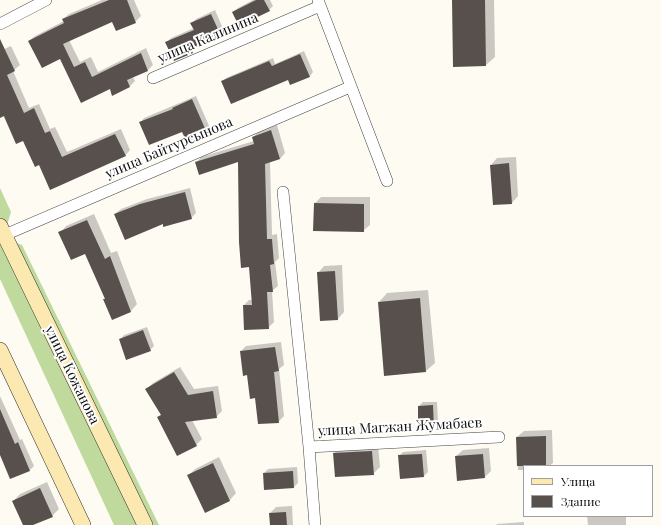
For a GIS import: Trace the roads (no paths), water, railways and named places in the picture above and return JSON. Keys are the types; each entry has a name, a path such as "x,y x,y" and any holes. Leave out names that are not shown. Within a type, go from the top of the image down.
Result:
{"street":[{"path":"0,24 46,0"},
{"path":"319,3 387,182"},
{"name":"улица Калинина","path":"153,78 319,3"},
{"name":"улица Байтурсынова","path":"1,233 350,87"},
{"path":"283,192 309,447"},
{"name":"улица Кожанова","path":"1,233 145,525"},
{"path":"0,350 83,525"},
{"name":"улица Магжан Жумабаев","path":"315,525 309,447 499,437"}]}
